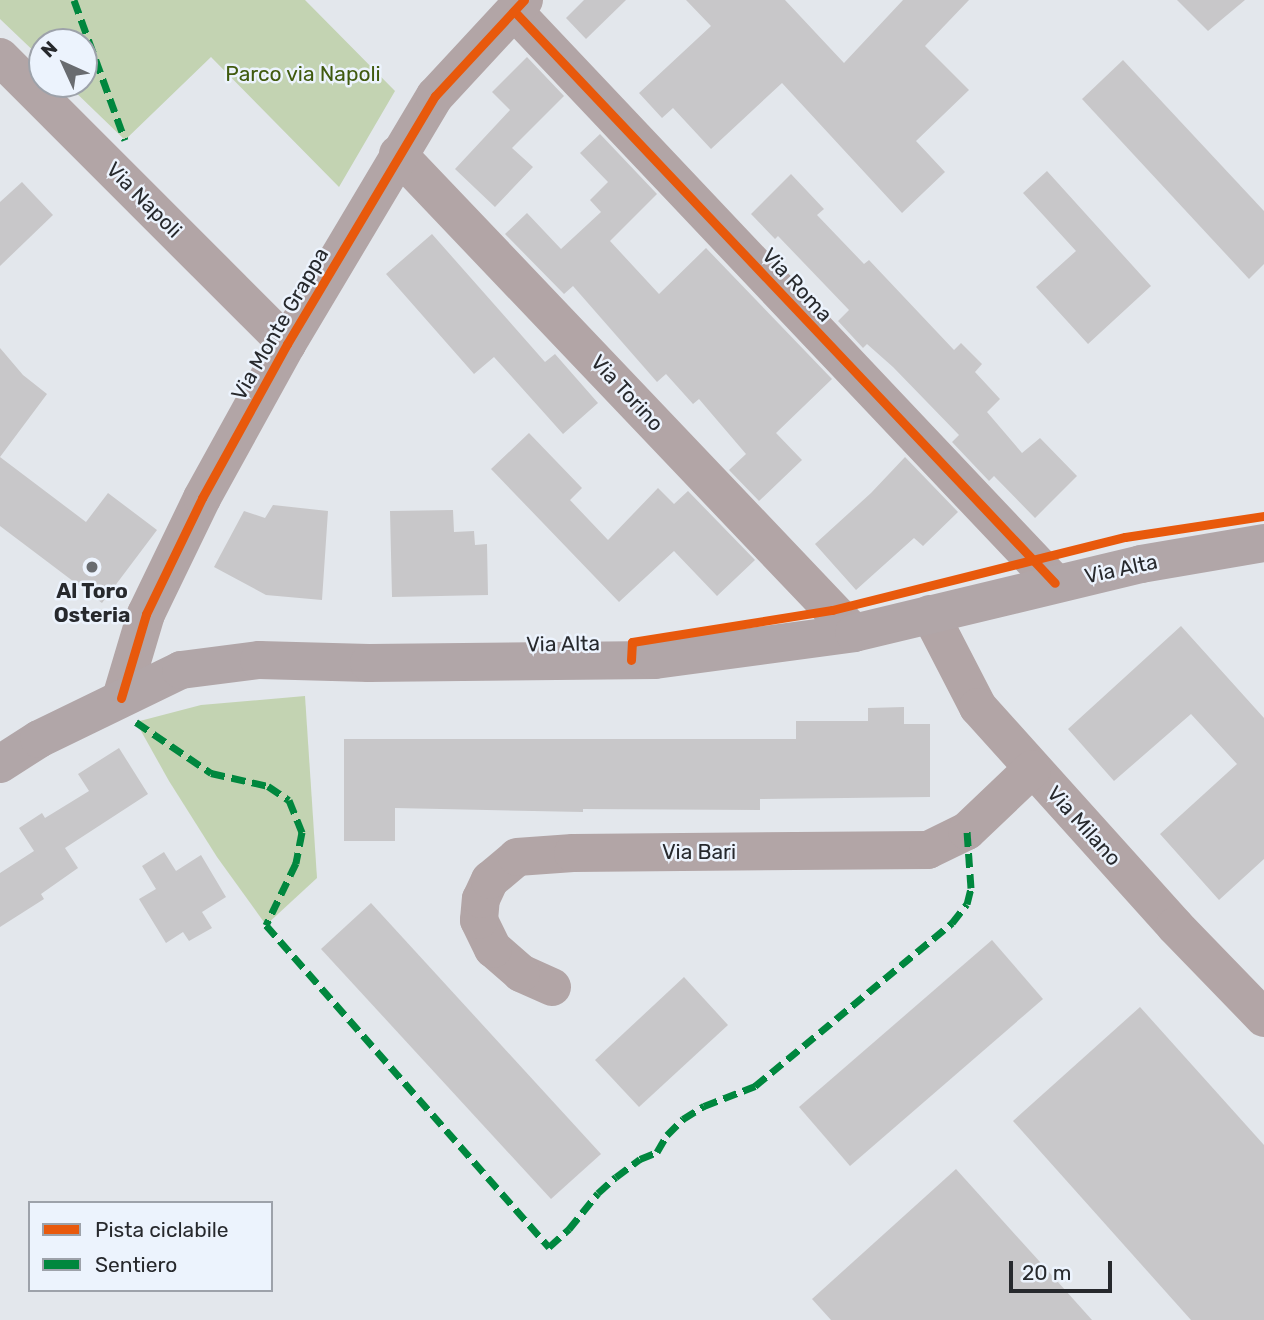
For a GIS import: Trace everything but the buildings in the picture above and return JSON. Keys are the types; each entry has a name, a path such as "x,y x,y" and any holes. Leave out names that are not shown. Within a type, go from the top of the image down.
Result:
{"main road":[{"name":"Via Alta","path":"0,764 39,739 181,670 259,660 369,663 654,660 854,633 1141,564 1264,543"}],"street":[{"name":"Via Monte Grappa","path":"121,698 146,614 202,498 287,344 435,96 519,5"},
{"name":"Via Roma","path":"519,5 1055,583"},
{"name":"Via Napoli","path":"0,57 287,344"},
{"name":"Via Torino","path":"398,154 854,633"},
{"name":"Via Milano","path":"930,614 978,707 1175,926 1264,1018"},
{"name":"Via Bari","path":"552,988 522,973 493,949 479,920 481,899 491,880 517,857 573,853 929,850 967,831 1032,769"}],"green space":[{"name":"Parco via Napoli","path":"0,0 305,0 395,91 339,187 211,57 125,140 82,98 98,98 98,28 28,28 28,46 0,19"},
{"path":"305,696 317,878 266,925 217,857 136,722 201,705"}],"marked path":[{"path":"74,0 125,140"},
{"path":"136,722 211,773 268,786 289,800 302,832 296,863 266,925 549,1247 616,1177 640,1159 657,1152 667,1135 683,1119 704,1106 755,1086 952,923 967,904 971,888 967,831"}],"cycle path":[{"path":"121,698 146,614 202,498 287,344 435,96 524,0"},
{"path":"514,11 1055,583"},
{"path":"631,660 632,642 832,610 1125,537 1264,516"}],"place":[{"name":"Al Toro Osteria","path":"92,567"}]}
